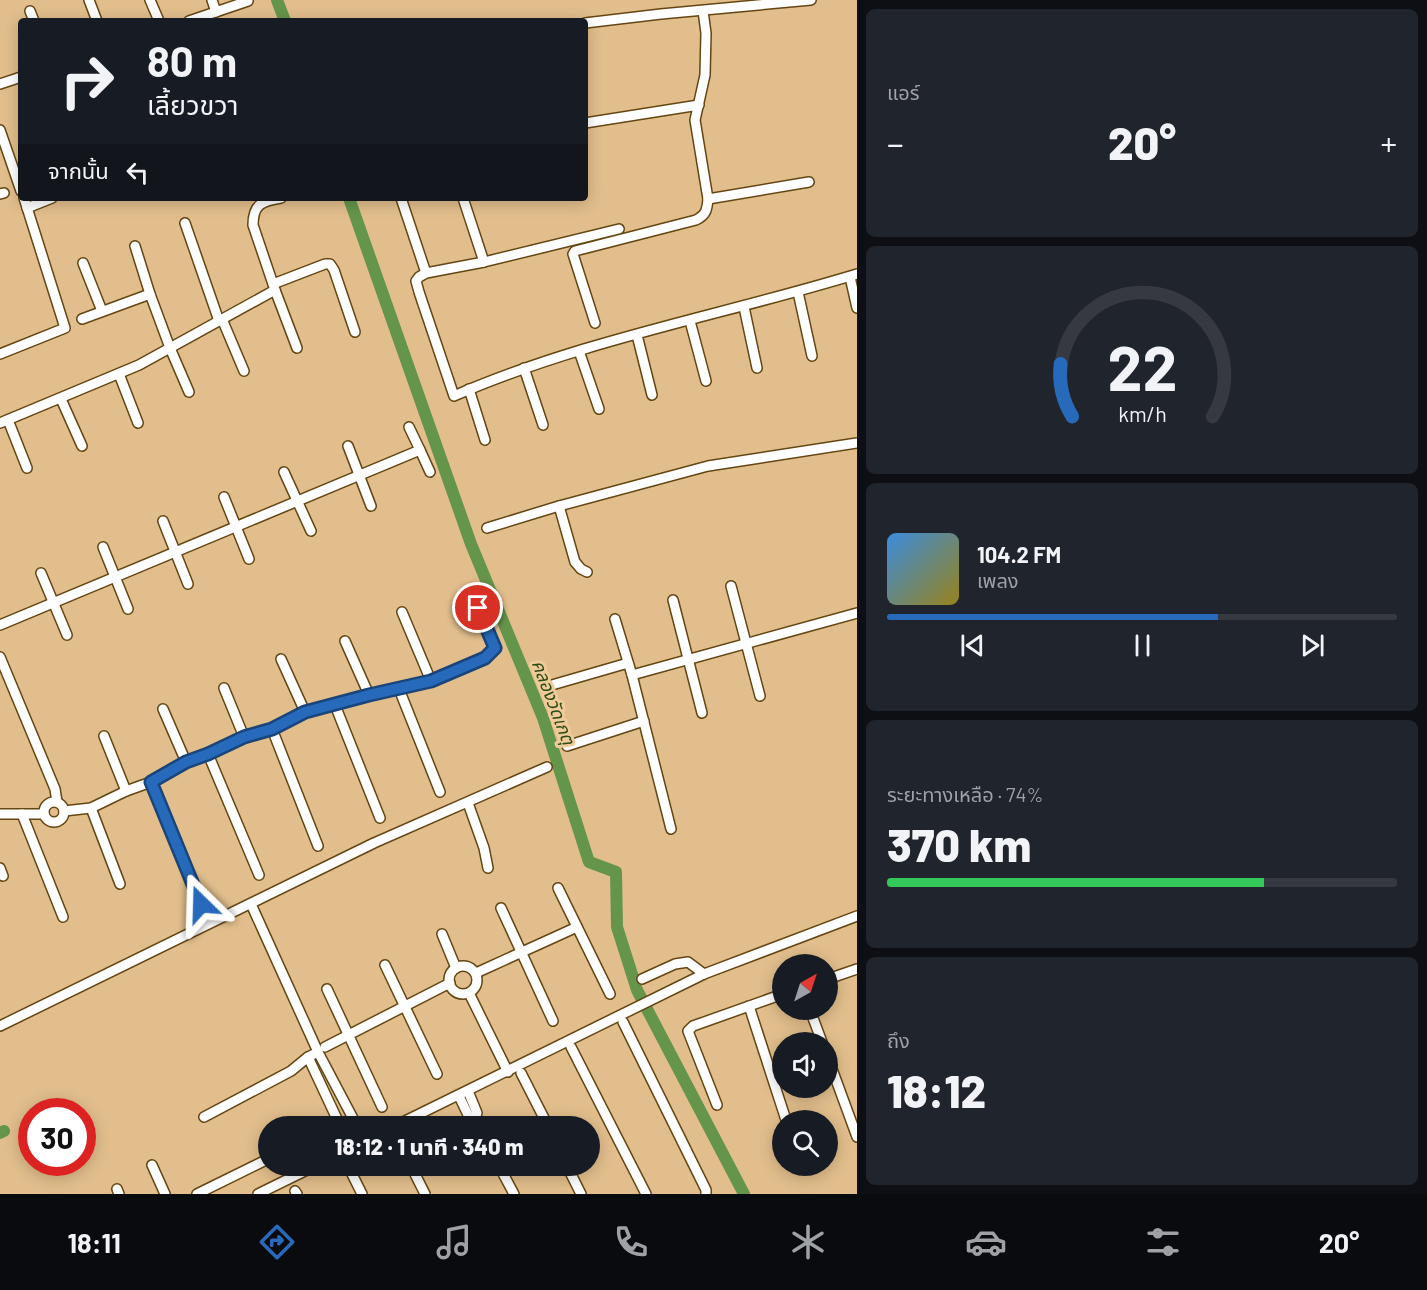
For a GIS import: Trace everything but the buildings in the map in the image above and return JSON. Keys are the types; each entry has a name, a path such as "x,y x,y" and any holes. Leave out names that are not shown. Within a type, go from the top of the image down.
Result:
{"street":[{"path":"89,0 96,18"},
{"path":"150,0 158,18"},
{"path":"212,0 216,12"},
{"path":"588,23 811,0"},
{"path":"198,18 248,1"},
{"path":"30,11 33,18"},
{"path":"595,323 573,254 575,250 696,220 703,216 707,209 708,199 694,120 705,75 706,33 703,11"},
{"path":"0,84 18,78"},
{"path":"588,123 699,105"},
{"path":"0,130 18,182"},
{"path":"708,199 809,182"},
{"path":"272,201 259,205 253,215 253,225 297,348"},
{"path":"402,201 426,273"},
{"path":"463,201 484,262"},
{"path":"0,354 66,328 25,203"},
{"path":"185,223 220,320 244,371"},
{"path":"619,229 484,262 426,273 419,277 416,281 454,396 524,368 579,351 853,275 857,308"},
{"path":"135,246 150,294 189,392"},
{"path":"83,263 102,311"},
{"path":"27,468 4,421 119,374 220,320 274,287 325,264 330,264 334,270 355,332"},
{"path":"798,292 812,356"},
{"path":"82,320 150,294"},
{"path":"744,307 757,368"},
{"path":"690,321 706,381"},
{"path":"637,335 652,395"},
{"path":"579,351 599,409"},
{"path":"524,368 543,425"},
{"path":"119,374 138,423"},
{"path":"469,389 485,440"},
{"path":"61,399 82,446"},
{"path":"409,427 430,472"},
{"path":"487,528 708,466 857,443"},
{"path":"348,446 371,506"},
{"path":"0,625 420,450"},
{"path":"284,472 311,531"},
{"path":"224,497 249,559"},
{"path":"559,506 575,562 587,572"},
{"path":"163,521 188,584"},
{"path":"103,548 128,609"},
{"path":"41,573 67,635"},
{"path":"731,586 760,696"},
{"path":"64,811 91,808 151,782 186,762 244,737 272,729 305,712 431,681 485,658 495,648 470,591"},
{"path":"673,600 702,713"},
{"path":"402,612 431,681"},
{"path":"632,675 857,613"},
{"path":"615,619 632,675 670,829"},
{"path":"345,641 369,695"},
{"path":"0,657 55,789 57,802"},
{"path":"281,659 305,712"},
{"path":"545,687 628,663"},
{"path":"224,688 244,737"},
{"path":"399,689 440,792"},
{"path":"335,705 380,818"},
{"path":"163,709 186,762"},
{"path":"567,746 644,721"},
{"path":"272,729 318,846"},
{"path":"104,736 126,791"},
{"path":"208,754 260,875"},
{"path":"0,1026 374,843 548,767"},
{"path":"151,782 201,904"},
{"path":"0,814 44,814 51,822 56,822 60,820 64,811 62,805 51,802 47,805 44,814"},
{"path":"468,803 484,848 488,868"},
{"path":"91,808 120,884"},
{"path":"22,814 63,917"},
{"path":"558,888 610,994"},
{"path":"251,904 352,1116"},
{"path":"501,908 554,1021"},
{"path":"416,1116 704,974 857,916"},
{"path":"476,973 577,927"},
{"path":"442,934 456,968"},
{"path":"642,979 675,964 687,962 704,974"},
{"path":"385,965 437,1074"},
{"path":"468,967 476,973 477,980 469,993 453,990 450,975 456,968 468,967"},
{"path":"838,976 857,969"},
{"path":"204,1117 291,1071 322,1049 450,983"},
{"path":"327,989 382,1107"},
{"path":"469,993 508,1072"},
{"path":"717,1105 688,1031 693,1026 772,998"},
{"path":"749,1006 783,1110"},
{"path":"623,1022 706,1194"},
{"path":"572,1047 645,1194"},
{"path":"308,1057 336,1116"},
{"path":"521,1073 543,1116"},
{"path":"838,1085 857,1137"},
{"path":"463,1093 477,1116"},
{"path":"197,1194 258,1164"},
{"path":"152,1165 165,1194"},
{"path":"258,1194 295,1176"},
{"path":"353,1176 362,1194"},
{"path":"416,1176 424,1194"},
{"path":"504,1176 514,1194"},
{"path":"572,1176 581,1194"}],"waterway":[{"name":"คลองวัดเกตุ","path":"277,0 284,18"},
{"name":"คลองวัดเกตุ","path":"350,201 471,544 543,718 589,862 616,872 617,927 637,990 744,1194"},
{"path":"0,1133 4,1131"}],"route":[{"path":"201,904 151,782 186,762 244,737 272,729 305,712 431,681 485,658 495,648 478,608"}]}
